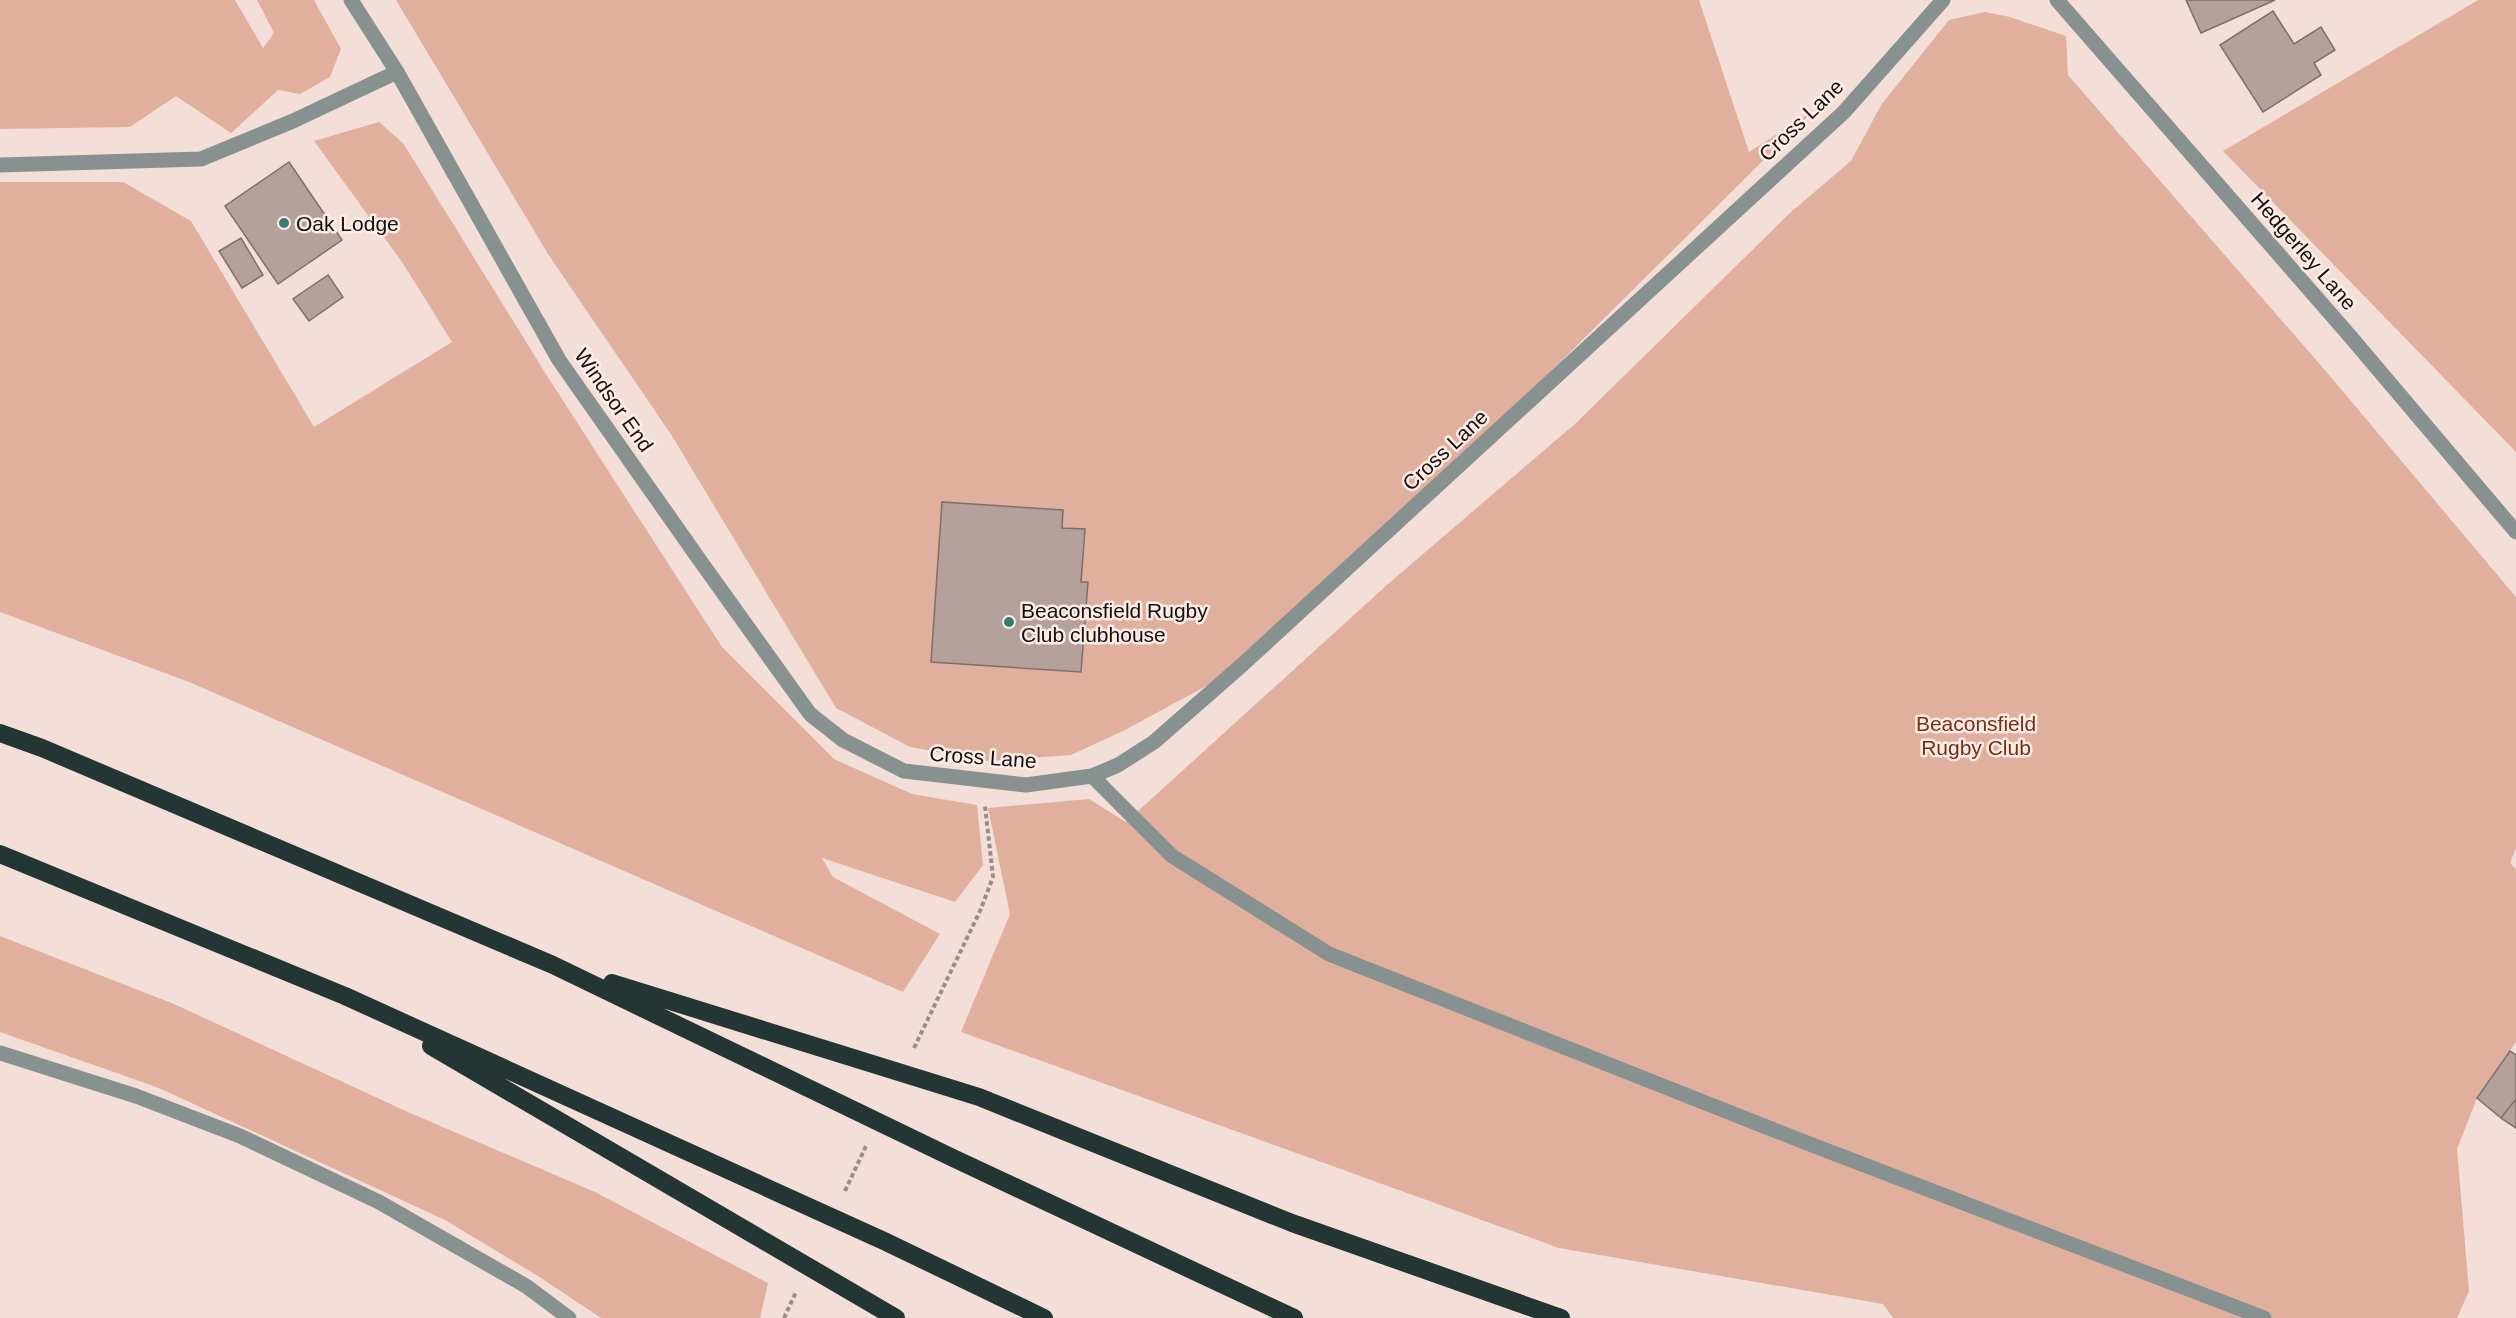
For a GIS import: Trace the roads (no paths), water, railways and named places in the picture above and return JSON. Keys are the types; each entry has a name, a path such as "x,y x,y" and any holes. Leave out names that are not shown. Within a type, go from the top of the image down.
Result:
{"highway":[{"path":"0,733 42,748 553,965 953,1158 1294,1318"},
{"path":"0,854 345,996 884,1241 1044,1318"},
{"path":"553,965 980,1097 1292,1223 1561,1318"},
{"path":"345,996 896,1318"}],"street":[{"name":"Windsor End","path":"351,0 397,72 559,360 810,714 843,740 904,771"},
{"name":"Cross Lane","path":"904,771 983,782 1026,785 1092,776 1118,765 1154,742 1242,665 1844,112 1943,0"},
{"name":"Hedgerley Lane","path":"2057,0 2349,335 2516,532"},
{"path":"0,165 201,159 293,121 397,72"},
{"path":"1092,776 1172,856 1329,954 1796,1138 2264,1318"},
{"path":"0,1053 136,1096 240,1136 379,1202 526,1286 569,1318"}],"place":[{"name":"Oak Lodge","path":"284,223"},
{"name":"Beaconsfield Rugby Club clubhouse","path":"1009,622"}],"park label":[{"name":"Beaconsfield Rugby Club","path":"1976,735"}]}
